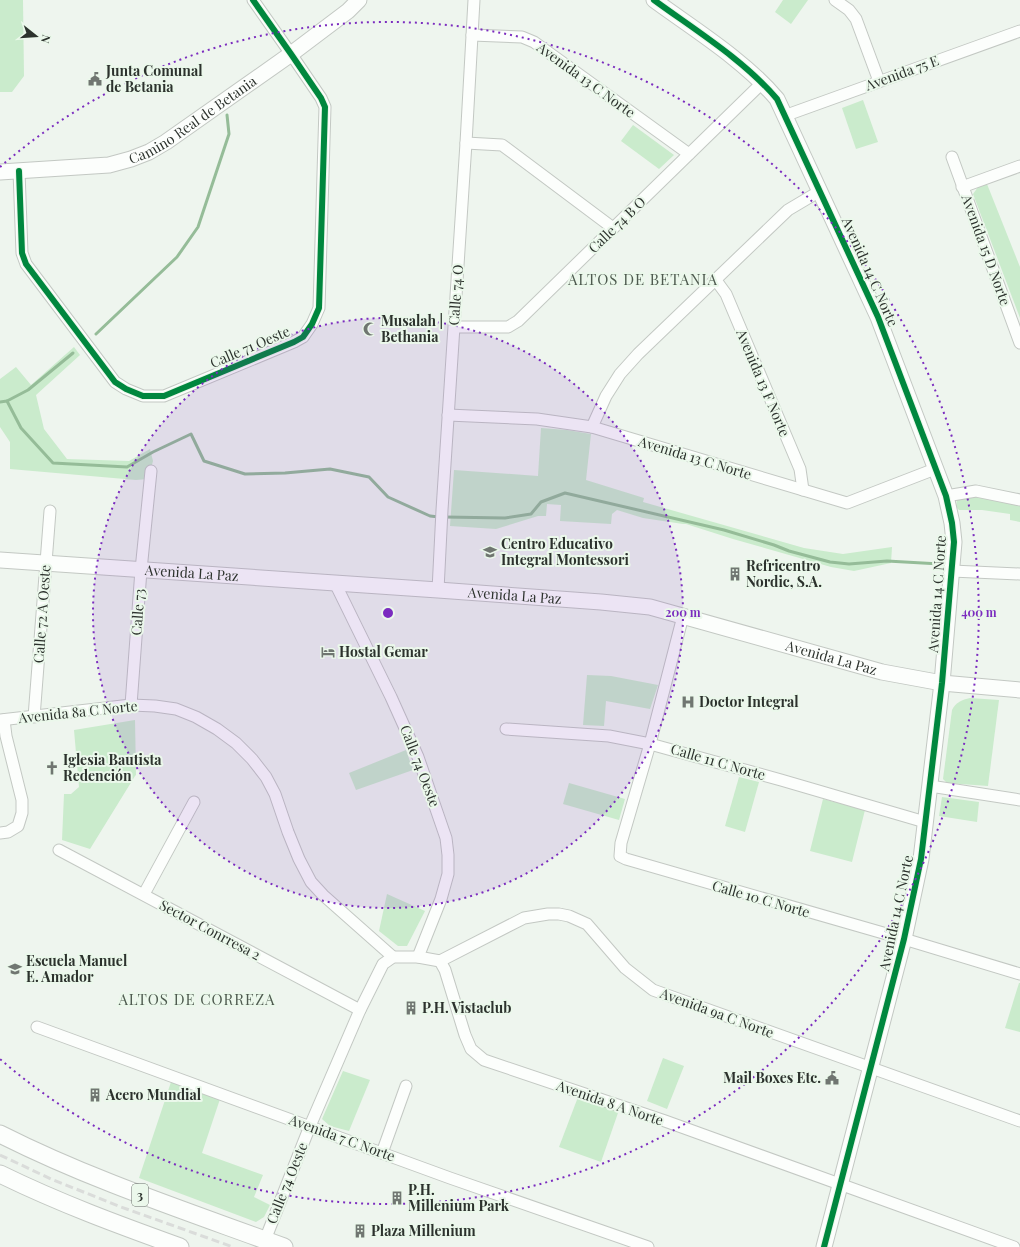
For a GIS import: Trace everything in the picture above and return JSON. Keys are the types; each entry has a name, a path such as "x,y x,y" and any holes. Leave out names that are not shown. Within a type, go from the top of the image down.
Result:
{"main road":[{"name":"3","path":"0,1134 24,1146 128,1190 284,1247"},
{"path":"0,1174 32,1190 100,1218 180,1247"}],"street":[{"name":"Calle 71 Oeste","path":"18,171 22,253 26,264 114,382 126,390 143,396 164,396 303,337 312,324 319,308 325,107 291,54 253,0"},
{"name":"Camino Real de Betania","path":"0,172 109,165 149,152 166,142 291,54 348,11 359,0"},
{"name":"Calle 74 O","path":"438,590 474,0"},
{"name":"Avenida 14 C Norte","path":"654,0 736,60 762,83 777,99 878,317 946,496 952,523 954,542 942,684 930,786 924,822 921,859 904,939 824,1247"},
{"path":"835,0 849,10 856,19 879,81"},
{"name":"Avenida 75 E","path":"784,116 1020,32"},
{"name":"Avenida 13 C Norte","path":"472,35 522,37 534,42 689,154"},
{"name":"Calle 74 B O","path":"454,327 508,327 518,321 762,83"},
{"path":"466,143 502,145 613,228"},
{"name":"Avenida 15 D Norte","path":"952,157 962,188 1020,343"},
{"path":"962,188 1020,166"},
{"path":"592,427 606,396 620,374 638,354 788,210 820,191"},
{"name":"Avenida 13 F Norte","path":"715,279 726,294 800,469 803,490"},
{"name":"Avenida 13 C Norte","path":"448,415 537,419 592,427 847,503 935,469"},
{"name":"Calle 73","path":"131,705 141,570 151,471"},
{"path":"946,496 976,491 1020,500"},
{"name":"Calle 72 A Oeste","path":"34,717 50,511"},
{"name":"Avenida La Paz","path":"0,560 438,590 650,607 882,672 942,684 1020,690"},
{"path":"952,571 1020,574"},
{"name":"Calle 74 Oeste","path":"335,583 418,756 446,838 448,874 441,899 418,958"},
{"path":"650,744 683,616"},
{"name":"Avenida 8a C Norte","path":"2,720 131,705 176,709 196,717 236,743 252,759 266,777 275,794 299,859 311,882 322,895 393,957"},
{"path":"0,833 8,832 18,826 22,812 22,800 2,720"},
{"name":"Calle 11 C Norte","path":"506,729 609,736 650,744 781,780 924,822"},
{"name":"Calle 10 C Norte","path":"650,744 621,843 620,856 626,860 904,939 1020,974"},
{"path":"930,786 1020,800"},
{"path":"144,894 194,802"},
{"name":"Sector Conrresa 2","path":"59,850 360,1010"},
{"name":"Avenida 9a C Norte","path":"440,961 524,918 548,914 569,916 587,924 625,968 653,990 1020,1121"},
{"path":"393,957 440,961"},
{"name":"Calle 74 Oeste","path":"265,1240 310,1126 360,1010 383,964 393,957"},
{"name":"Avenida 8 A Norte","path":"440,961 445,970 464,1035 471,1049 484,1060 665,1121 1014,1247"},
{"name":"Avenida 7 C Norte","path":"37,1027 648,1247"},
{"path":"382,1152 406,1086"}],"green space":[{"path":"0,0 23,0 24,76 12,92 0,92"},
{"path":"783,0 808,0 791,24 775,12"},
{"path":"863,100 878,142 856,149 842,108"},
{"path":"633,125 674,155 659,169 621,141"},
{"path":"987,184 1020,267 1020,318 973,194 978,187"},
{"path":"74,347 80,355 36,395 44,429 67,459 129,461 150,449 153,461 148,479 136,480 10,469 10,442 0,427 0,379 16,367 31,385"},
{"path":"541,428 591,434 586,480 644,498 643,502 804,548 843,554 892,547 891,563 854,571 831,567 686,524 643,518 617,510 612,514 611,524 560,521 561,505 547,504 546,516 538,516 496,529 450,526 454,470 538,476"},
{"path":"972,495 1020,505 1020,522 1010,520 1010,514 982,510 959,510 956,507 957,499"},
{"path":"587,675 611,676 658,685 650,709 606,701 604,726 583,725"},
{"path":"970,698 999,700 988,786 947,783 943,779 952,710 955,705"},
{"path":"135,720 136,775 90,849 62,840 64,794 71,794 79,787 74,730"},
{"path":"406,750 413,770 356,790 349,773"},
{"path":"739,777 759,782 745,832 725,826"},
{"path":"569,783 625,799 619,820 563,804"},
{"path":"942,797 979,802 977,822 939,816"},
{"path":"823,799 865,810 852,862 810,851"},
{"path":"387,894 425,911 407,946 398,946 379,931"},
{"path":"1020,983 1020,1032 1005,1028"},
{"path":"663,1058 684,1066 667,1109 647,1101"},
{"path":"343,1071 370,1080 349,1131 330,1126 322,1119"},
{"path":"171,1082 220,1099 202,1153 263,1175 254,1197 270,1205 264,1217 256,1222 139,1178"},
{"path":"578,1097 619,1110 601,1162 559,1147"}],"waterway":[{"path":"96,334 177,257 198,227 229,134 227,115"},
{"path":"7,401 28,390 73,353"},
{"path":"0,402 7,401 21,428 53,463 127,467 153,452 191,434 204,461 245,474 285,473 330,469 369,477 388,497 430,516 439,517"},
{"path":"445,517 505,518 531,514 541,502 565,493 724,530 789,551 830,562 849,564 887,561 940,564"}],"railway":[{"path":"0,1155 51,1179 121,1207 233,1247"}],"cycle path":[{"path":"19,171 22,253 26,264 115,382 126,389 143,396 164,396 303,337 312,324 319,308 325,107 321,98 253,0"},
{"path":"654,0 734,58 750,71 777,99 878,317 946,496 952,523 954,542 942,683 921,859 904,939 824,1247"}],"place":[{"name":"Junta Comunal de Betania","path":"95,79"},
{"name":"Musalah | Bethania","path":"370,329"},
{"name":"Centro Educativo Integral Montessori","path":"490,552"},
{"name":"Refricentro Nordic, S.A.","path":"735,574"},
{"name":"Hostal Gemar","path":"328,652"},
{"name":"Doctor Integral","path":"688,702"},
{"name":"Iglesia Bautista Redención","path":"52,768"},
{"name":"Escuela Manuel E. Amador","path":"15,969"},
{"name":"P.H. Vistaclub","path":"411,1008"},
{"name":"Mail Boxes Etc.","path":"832,1078"},
{"name":"Acero Mundial","path":"95,1095"},
{"name":"P.H. Millenium Park","path":"397,1198"},
{"name":"Plaza Millenium","path":"360,1231"}],"district":[{"name":"ALTOS DE BETANIA","path":"643,280"},
{"name":"ALTOS DE CORREZA","path":"197,1000"}]}
